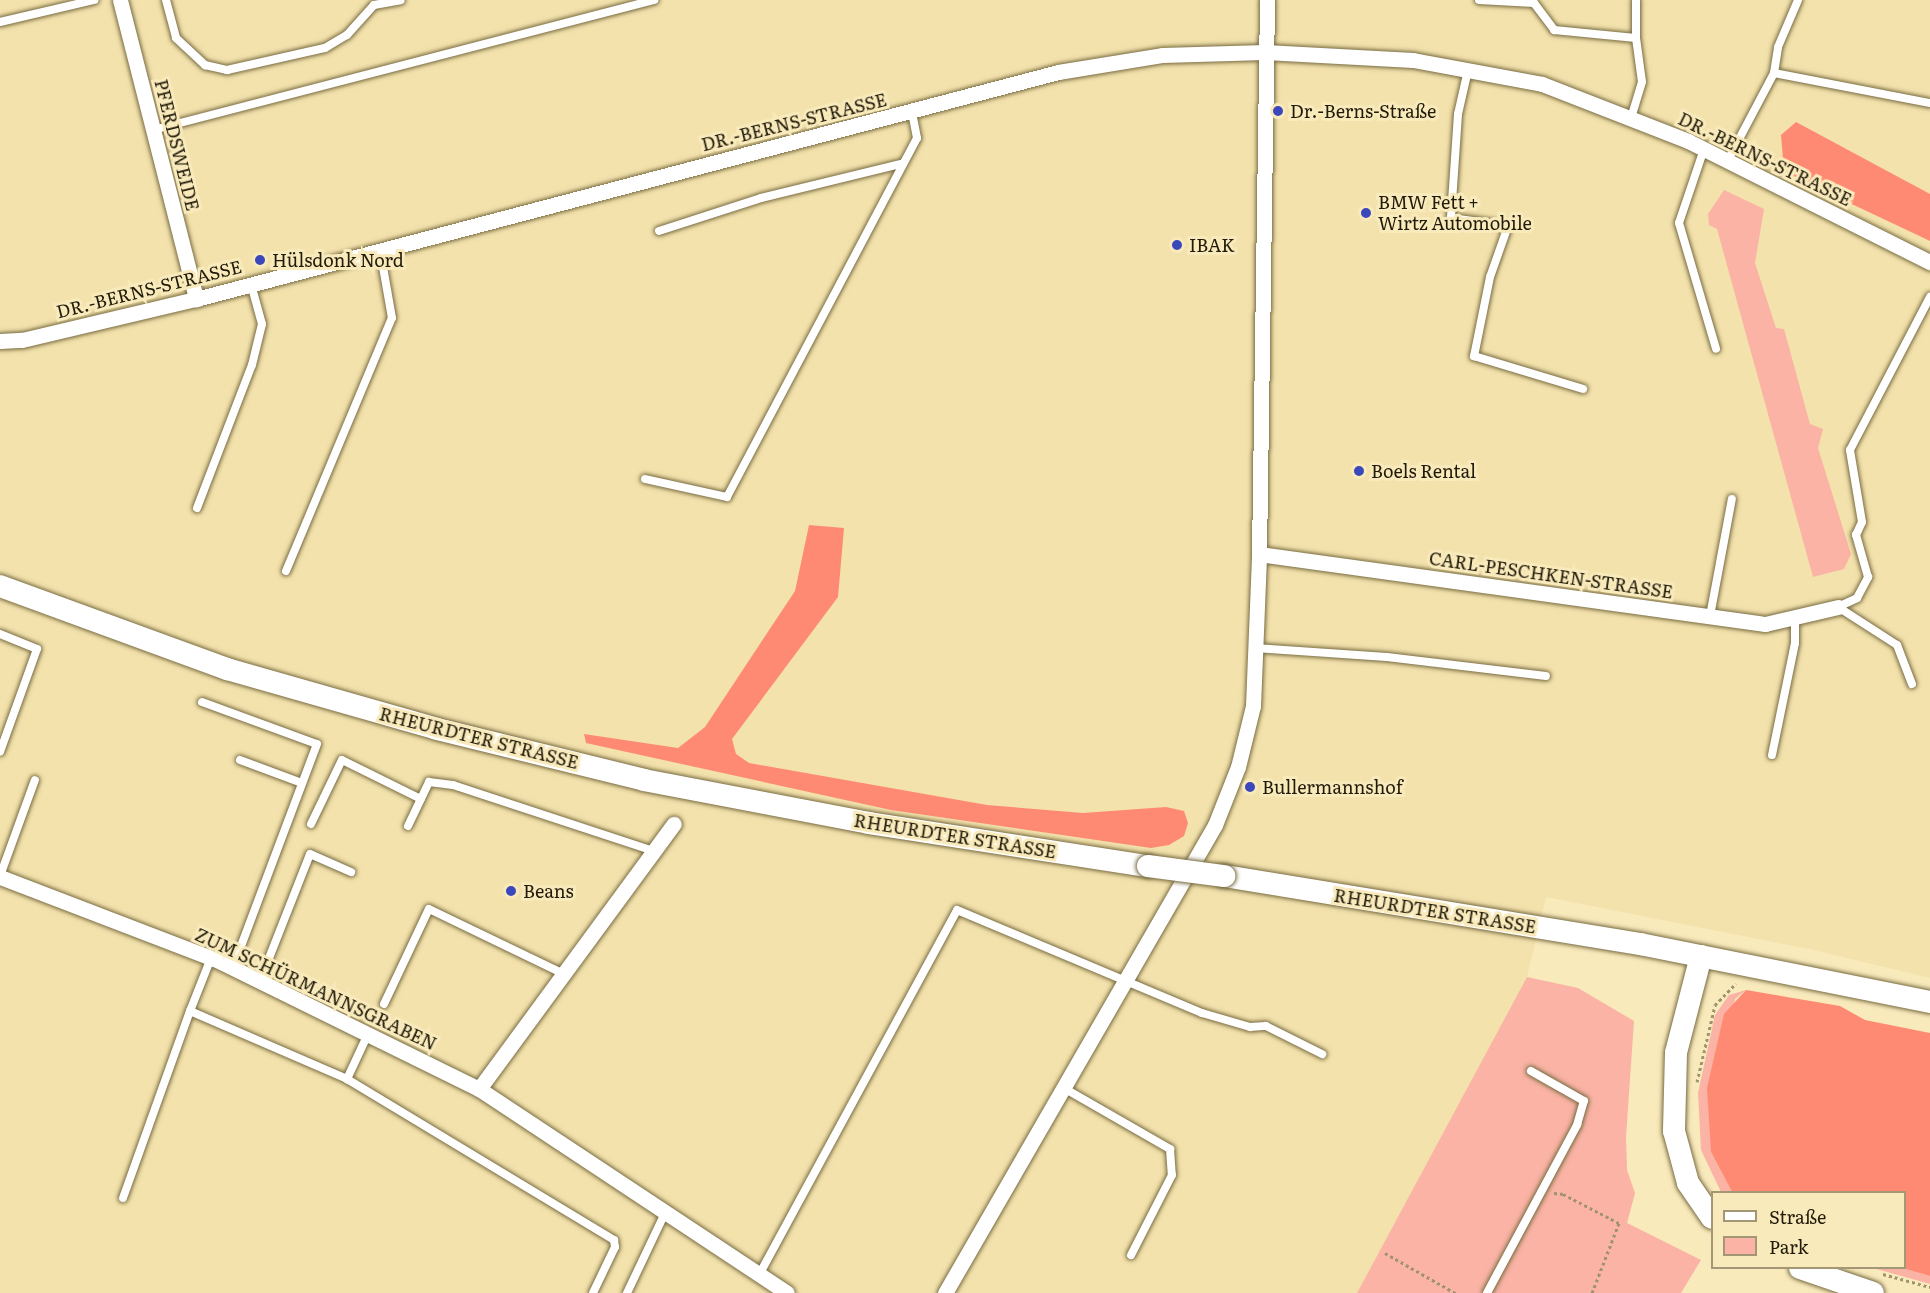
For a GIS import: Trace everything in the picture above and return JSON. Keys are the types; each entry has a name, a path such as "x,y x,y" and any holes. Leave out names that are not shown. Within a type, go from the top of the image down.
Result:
{"main road":[{"name":"RHEURDTER STRASSE","path":"0,586 227,669 437,729 644,780 869,823 1224,876 1701,956 1930,1002"},
{"path":"1701,956 1676,1053 1674,1131 1688,1183 1711,1215"},
{"path":"1805,1269 1876,1283"}],"street":[{"name":"PFERDSWEIDE","path":"120,0 196,299"},
{"path":"945,1293 1061,1087 1215,825 1234,777 1253,706 1264,352 1266,0"},
{"name":"DR.-BERNS-STRASSE","path":"0,341 22,340 196,299 1058,72 1162,55 1265,52 1413,60 1542,84 1704,148 1930,262"},
{"name":"CARL-PESCHKEN-STRASSE","path":"1258,554 1765,624 1838,607"},
{"path":"480,1089 674,824"},
{"name":"ZUM SCHÜRMANNSGRABEN","path":"0,876 233,967 480,1089 787,1293"}],"lane":[{"path":"0,22 94,0"},
{"path":"166,0 176,38 205,65 227,70 325,48 347,34 374,5 401,0"},
{"path":"153,130 631,3 654,0"},
{"path":"1479,0 1534,3 1554,30 1636,38"},
{"path":"1631,118 1642,82 1636,38 1635,0"},
{"path":"1728,160 1774,73 1778,47 1798,0"},
{"path":"1468,70 1458,114 1451,218 1508,226 1490,277 1474,356 1583,389"},
{"path":"1774,73 1930,103"},
{"path":"645,479 727,497 901,164 917,138 912,112"},
{"path":"1704,148 1679,223 1716,349"},
{"path":"659,231 761,198 901,164"},
{"path":"286,571 392,318 381,250"},
{"path":"197,508 252,365 262,324 251,284"},
{"path":"1838,607 1857,598 1868,577 1856,535 1862,522 1850,450 1930,297"},
{"path":"1710,616 1732,499"},
{"path":"1838,607 1897,645 1912,684"},
{"path":"1772,755 1795,643 1795,617"},
{"path":"0,634 37,649 0,752"},
{"path":"1255,648 1387,657 1546,676"},
{"path":"202,702 317,744 233,967"},
{"path":"240,760 302,783"},
{"path":"311,824 342,760 421,799"},
{"path":"0,876 35,780"},
{"path":"408,826 429,782 453,785 654,851"},
{"path":"260,981 309,854 351,872"},
{"path":"384,1004 429,909 564,974"},
{"path":"759,1275 957,910 1202,1013 1250,1027 1266,1026 1323,1054"},
{"path":"123,1198 211,958"},
{"path":"190,1011 347,1079 614,1240 615,1247 593,1293"},
{"path":"347,1079 368,1034"},
{"path":"1487,1293 1577,1125 1584,1101 1531,1071"},
{"path":"1061,1087 1170,1149 1172,1174 1131,1255"},
{"path":"627,1293 665,1213"}],"path":[{"path":"1696,1086 1715,1005 1736,983"},
{"path":"1540,1195 1563,1194 1619,1223 1592,1293"},
{"path":"1385,1253 1455,1293"},
{"path":"1876,1283 1930,1287"}],"shaded area":[{"path":"0,0 1930,0 1930,978 1814,950 1546,897 1527,977 1357,1293 0,1293"},
{"path":"1796,122 1930,194 1930,241 1784,172 1781,135"},
{"path":"809,525 844,528 838,597 732,739 736,754 749,763 987,805 1083,813 1166,807 1184,811 1188,823 1184,836 1169,845 1151,848 891,810 586,743 584,734 678,748 705,727 795,591"},
{"path":"1746,990 1840,1006 1865,1020 1930,1033 1930,1276 1906,1269 1906,1191 1731,1191 1711,1152 1707,1088 1724,1014"}],"green space":[{"path":"1724,190 1764,209 1755,263 1776,328 1784,329 1810,424 1823,429 1818,448 1851,554 1844,569 1813,577 1717,229 1709,225 1708,214"},
{"path":"1527,977 1578,988 1634,1021 1626,1137 1627,1170 1635,1193 1627,1223 1701,1260 1681,1293 1357,1293"},
{"path":"1746,990 1735,999 1711,1152 1731,1191 1721,1191 1701,1150 1698,1093 1715,1015 1729,995"},
{"path":"1877,1269 1906,1269 1930,1276 1930,1284"}],"place":[{"name":"Dr.-Berns-Straße","path":"1278,111"},
{"name":"BMW Fett + Wirtz Automobile","path":"1366,213"},
{"name":"IBAK","path":"1177,245"},
{"name":"Hülsdonk Nord","path":"260,260"},
{"name":"Boels Rental","path":"1359,471"},
{"name":"Bullermannshof","path":"1250,787"},
{"name":"Beans","path":"511,891"}]}
